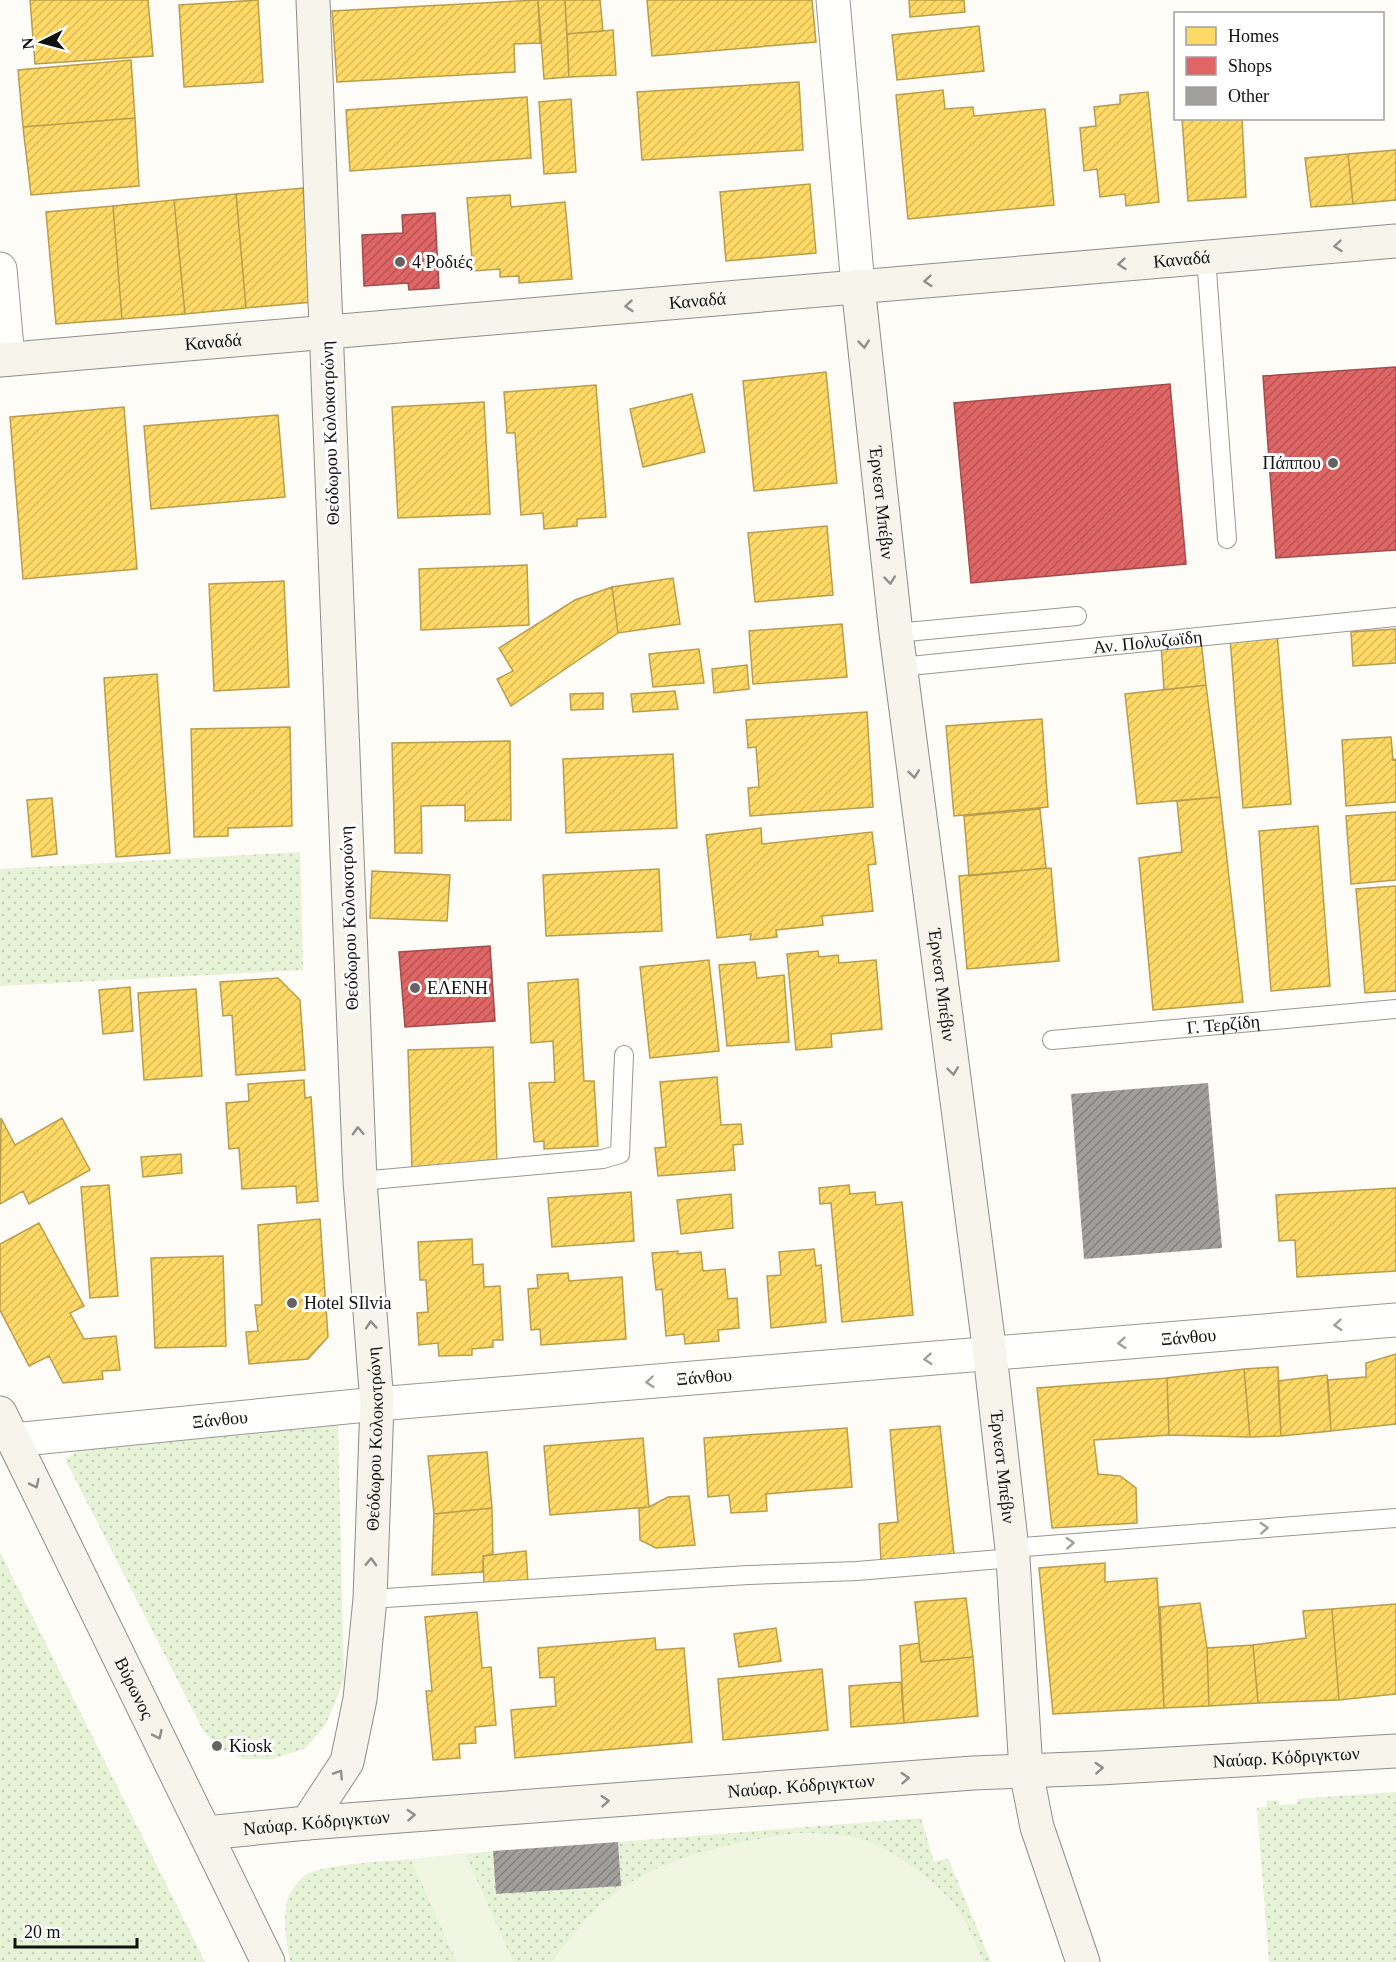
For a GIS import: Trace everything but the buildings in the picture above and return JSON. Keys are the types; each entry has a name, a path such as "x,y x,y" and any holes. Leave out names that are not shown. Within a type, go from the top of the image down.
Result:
{"street":[{"name":"Θεόδωρου Κολοκοτρώνη","path":"307,1823 347,1762 360,1699 370,1599 377,1404 360,1181 313,0"},
{"name":"Έρνεστ Μπέβιν","path":"833,0 858,286 896,633 990,1354 1012,1553 1026,1771 1037,1827 1083,1962"},
{"name":"Καναδά","path":"4,359 1396,241"},
{"path":"0,269 4,359"},
{"name":"Ξάνθου","path":"7,1426 377,1404 1396,1320"},
{"name":"Βύρωνος","path":"7,1426 268,1962"},
{"name":"Ναύαρ. Κόδριγκτων","path":"206,1833 307,1823 937,1776 1396,1751"}],"lane":[{"path":"1206,257 1227,539"},
{"path":"896,633 1077,616"},
{"name":"Αν. Πολυζωϊδη","path":"900,666 1396,617"},
{"name":"Γ. Τερζίδη","path":"1053,1040 1396,1009"},
{"path":"360,1181 603,1159 620,1154 624,1055"},
{"path":"370,1599 748,1575 857,1571 1012,1553 1396,1518"}],"green space":[{"path":"300,852 303,970 0,986 0,869"},
{"path":"338,1424 344,1680 326,1724 305,1749 272,1759 245,1759 221,1750 203,1730 65,1459 101,1437"},
{"path":"0,1552 205,1962 0,1962"},
{"path":"1396,1792 1396,1962 1269,1962 1257,1808 1267,1807 1266,1801 1278,1800 1279,1805 1297,1804 1297,1799"},
{"path":"921,1818 934,1862 948,1858 991,1962 983,1962 968,1928 953,1904 921,1874 877,1847 834,1835 812,1834 789,1835 739,1844 705,1852 655,1870 623,1887 601,1905 552,1962 513,1962 465,1854 493,1851 497,1894 621,1886 618,1842"},
{"path":"798,1833 833,1834 859,1838 879,1846 916,1869 928,1878 956,1908 968,1927 983,1962 552,1962 565,1944 602,1904 630,1883 652,1871 675,1861 724,1846"},
{"path":"465,1853 513,1962 457,1962 411,1859"},
{"path":"411,1859 457,1962 290,1962 285,1913 289,1897 301,1878 319,1870 345,1865"}],"place":[{"name":"4 Ροδιές","path":"400,262"},
{"name":"Πάππου","path":"1333,463"},
{"name":"ΕΛΕΝΗ","path":"415,988"},
{"name":"Hotel SIlvia","path":"292,1303"},
{"name":"Kiosk","path":"217,1746"}]}
